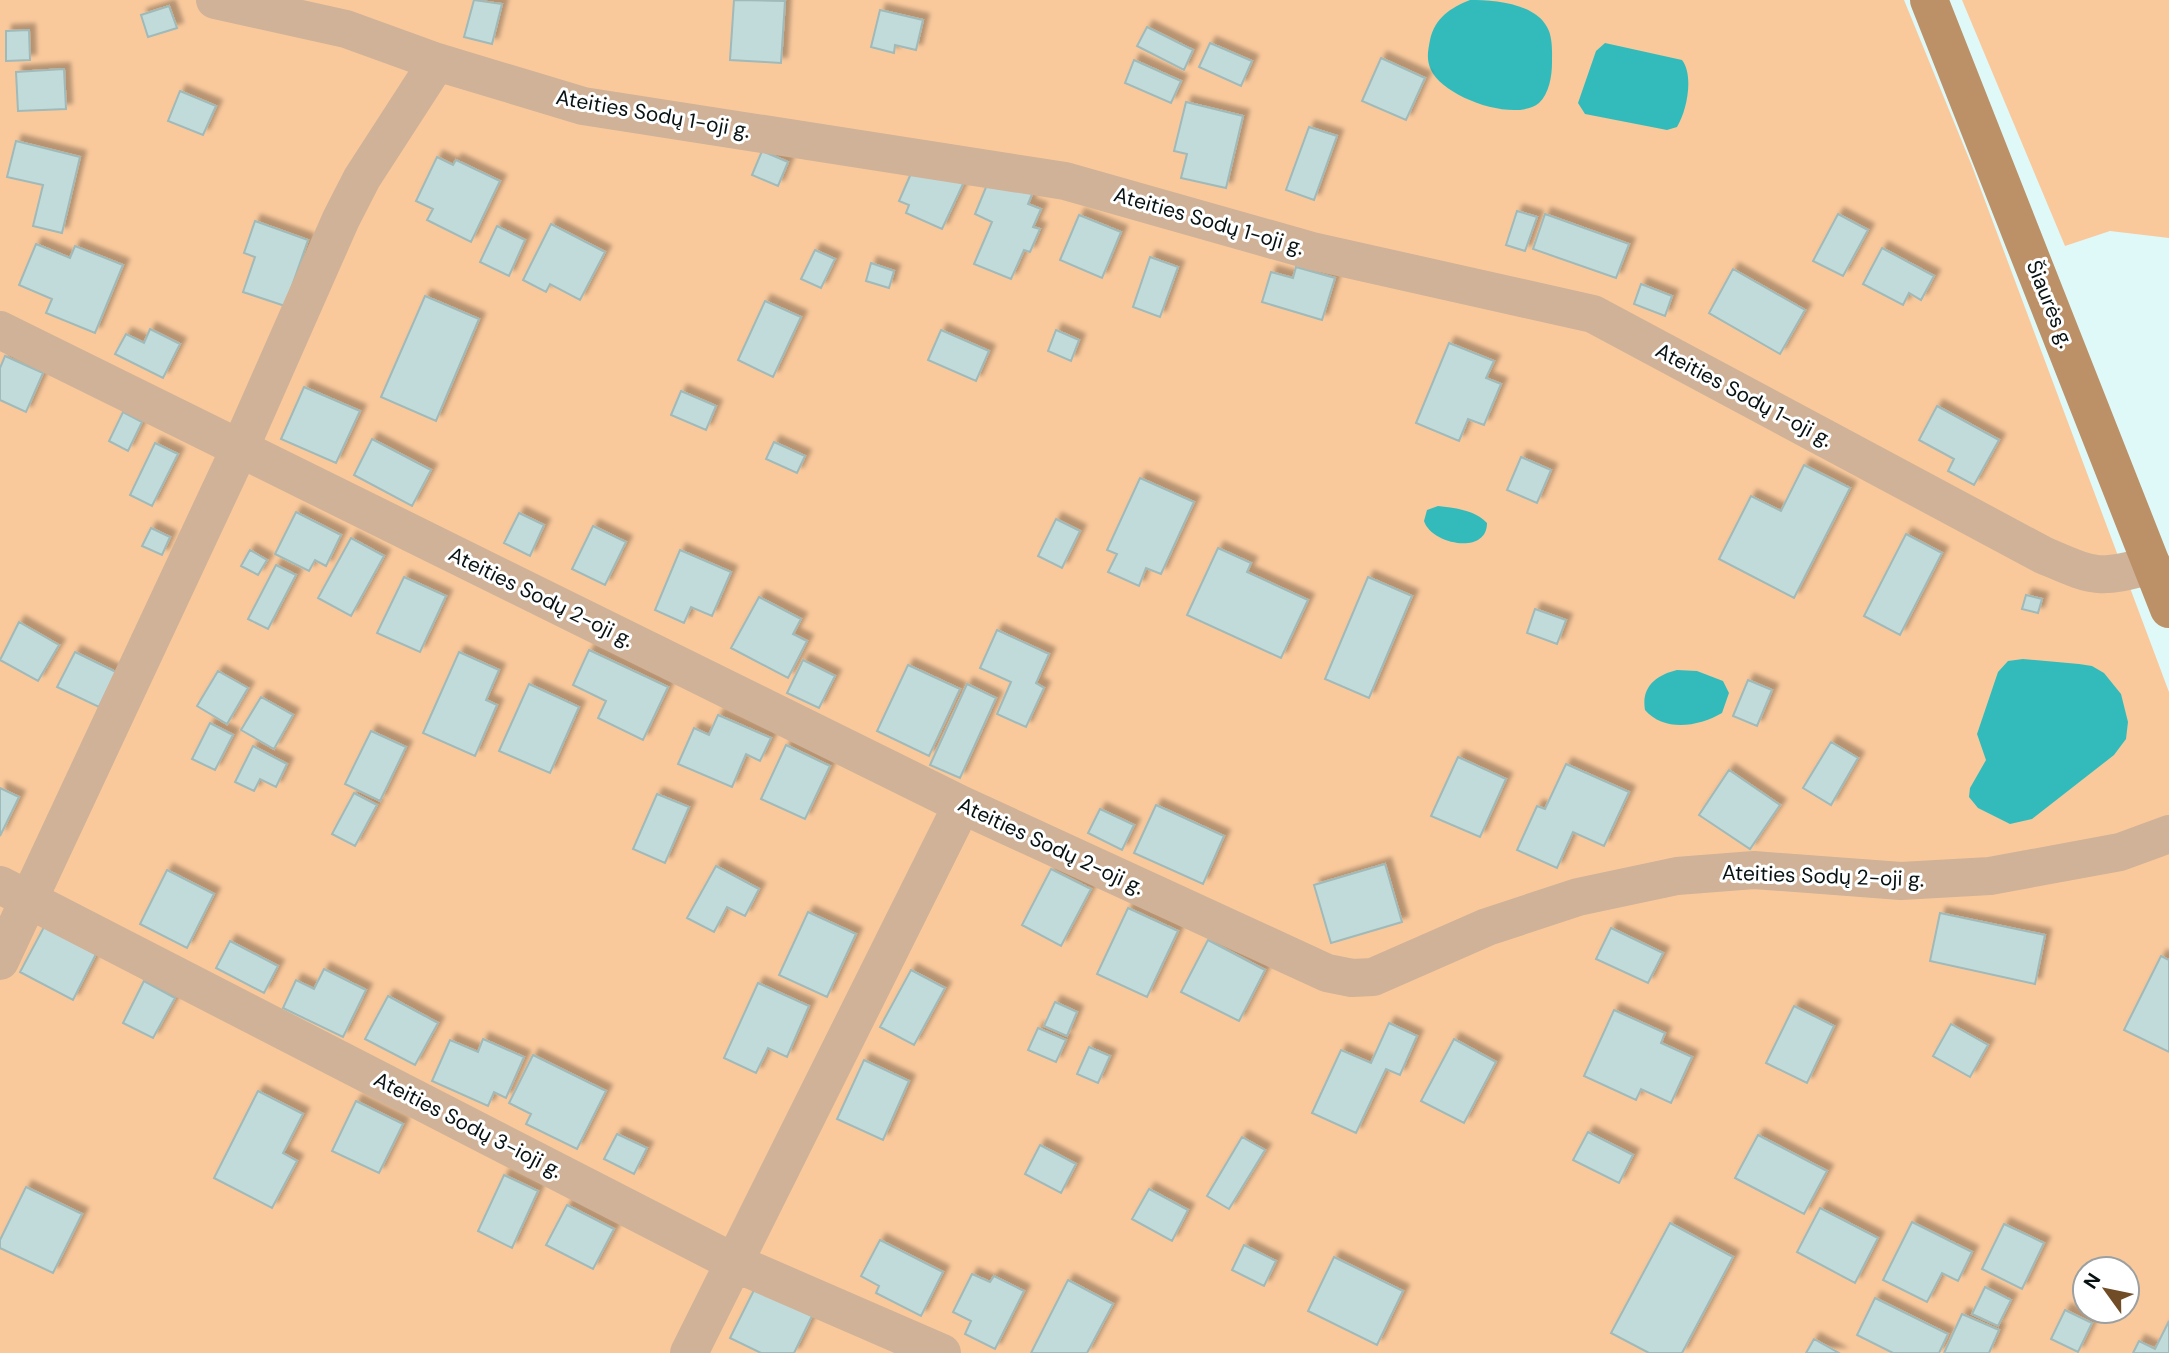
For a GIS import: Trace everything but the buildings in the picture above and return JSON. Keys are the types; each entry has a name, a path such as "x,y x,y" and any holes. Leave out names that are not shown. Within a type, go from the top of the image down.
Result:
{"main road":[{"name":"Šiaurės g.","path":"1929,0 2169,609"}],"street":[{"name":"Ateities Sodų 1-oji g.","path":"215,0 346,29 437,62 583,106 1065,181 1312,251 1593,314 2043,555 2091,575 2111,576 2152,565"},
{"path":"0,961 15,892 240,447 341,219 362,178 437,62"},
{"name":"Ateities Sodų 2-oji g.","path":"0,330 962,805 1327,973 1352,978 1385,972 1487,927 1578,897 1677,876 1754,870 1901,881 1990,876 2120,852 2169,834"},
{"path":"689,1353 962,805"},
{"name":"Ateities Sodų 3-ioji g.","path":"15,892 735,1263 942,1353"}],"shaded area":[{"path":"0,0 1904,0 1972,166 2169,692 2169,1353 0,1353"},
{"path":"1962,0 2169,0 2169,238 2110,231 2065,246"}],"water":[{"path":"1470,0 1513,4 1533,13 1547,27 1552,45 1551,73 1548,90 1539,103 1514,110 1480,104 1450,89 1438,80 1431,70 1428,51 1432,32 1450,10"},
{"path":"1605,43 1682,60 1688,75 1688,93 1677,127 1667,130 1585,114 1578,103 1596,51"},
{"path":"1438,506 1477,515 1487,523 1485,533 1478,540 1469,543 1458,543 1437,536 1424,521 1427,510"},
{"path":"2023,659 2092,666 2104,673 2121,694 2128,722 2126,739 2114,755 2032,819 2010,824 1978,808 1969,797 1970,788 1986,760 1977,734 1998,672 2008,661"},
{"path":"1677,670 1697,671 1723,681 1729,693 1722,713 1703,722 1682,725 1662,722 1645,710 1645,695 1652,683"}]}
